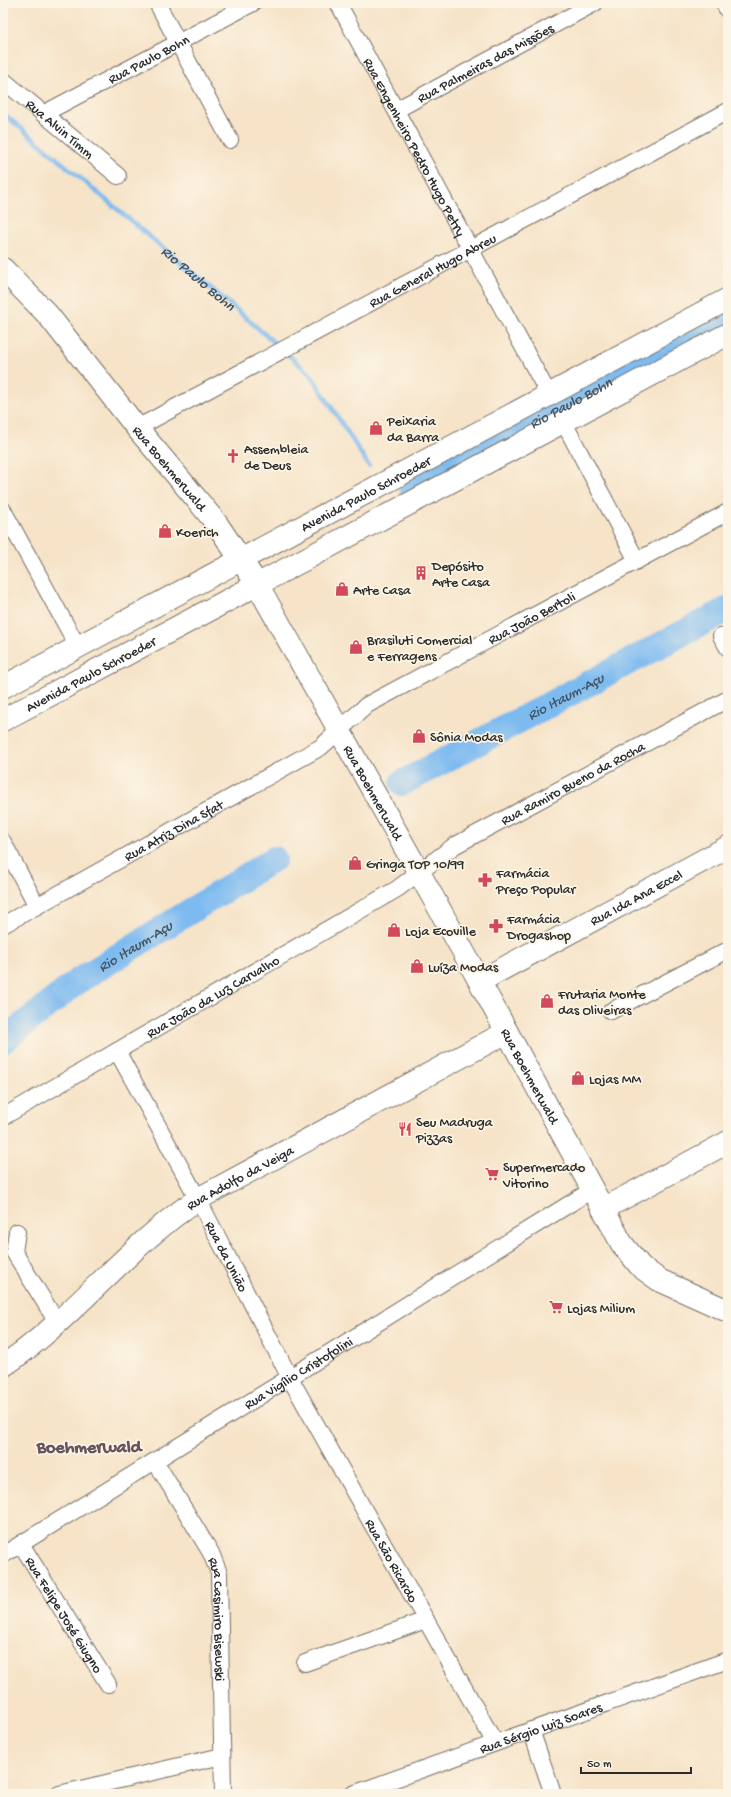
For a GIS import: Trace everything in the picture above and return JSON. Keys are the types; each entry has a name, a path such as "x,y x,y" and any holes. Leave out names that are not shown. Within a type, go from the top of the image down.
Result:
{"main road":[{"name":"Rua Boehmerwald","path":"3,270 48,316 137,428 194,496 257,584 420,872 622,1244 641,1267 659,1280 728,1311"},
{"name":"Avenida Paulo Schroeder","path":"3,687 728,299"},
{"name":"Avenida Paulo Schroeder","path":"3,720 728,334"},
{"name":"Rua Ida Ana Eccel","path":"480,981 728,848"},
{"name":"Rua Adolfo da Veiga","path":"3,1366 37,1342 160,1227 198,1199 507,1032"},
{"path":"603,1210 728,1142"}],"street":[{"path":"157,3 230,140"},
{"name":"Rua Paulo Bohn","path":"43,114 253,3"},
{"name":"Rua Engenheiro Pedro Hugo Petry","path":"338,3 549,395"},
{"name":"Rua Palmeiras das Missões","path":"396,110 595,3"},
{"path":"724,3 728,11"},
{"name":"Rua Alvin Timm","path":"3,80 118,176"},
{"name":"Rua General Hugo Abreu","path":"137,428 728,111"},
{"path":"563,421 637,561"},
{"path":"3,510 78,647"},
{"name":"Rua João Bertoli","path":"339,730 367,705 728,512"},
{"name":"Rua Ramiro Bueno da Rocha","path":"420,872 454,846 728,698"},
{"name":"Rua Atriz Dina Sfat","path":"3,925 321,747 339,730"},
{"path":"3,842 37,906"},
{"name":"Rua João da Luz Carvalho","path":"3,1117 397,889 420,872"},
{"path":"611,1011 728,950"},
{"name":"Rua da União","path":"117,1051 198,1199 290,1378"},
{"name":"Rua Vigílio Cristofolini","path":"3,1555 592,1190"},
{"path":"17,1232 14,1252 58,1324"},
{"name":"Rua São Ricardo","path":"290,1378 495,1743"},
{"name":"Rua Casimiro Bisewski","path":"155,1461 211,1553 218,1573 223,1794"},
{"name":"Rua Felipe José Giugno","path":"21,1544 108,1684"},
{"path":"305,1663 426,1620"},
{"name":"Rua Sérgio Luiz Soares","path":"353,1794 728,1660"},
{"path":"531,1730 553,1794"},
{"path":"59,1794 222,1756"}],"waterway":[{"name":"Rio Paulo Bohn","path":"3,113 244,316 311,375 369,466"},
{"name":"Rio Paulo Bohn","path":"412,488 728,317"},
{"name":"Rio Itaum-Açu","path":"402,783 728,609"},
{"name":"Rio Itaum-Açu","path":"3,1041 78,981 274,859"}],"place":[{"name":"Peixaria da Barra","path":"376,428"},
{"name":"Assembleia de Deus","path":"233,456"},
{"name":"Koerich","path":"165,531"},
{"name":"Depósito Arte Casa","path":"421,573"},
{"name":"Arte Casa","path":"342,589"},
{"name":"Brasiluti Comercial e Ferragens","path":"356,647"},
{"name":"Sônia Modas","path":"419,736"},
{"name":"Gringa TOP 10/99","path":"355,863"},
{"name":"Farmácia Preço Popular","path":"485,880"},
{"name":"Farmácia Drogashop","path":"496,926"},
{"name":"Loja Ecoville","path":"394,930"},
{"name":"Luíza Modas","path":"417,966"},
{"name":"Frutaria Monte das Oliveiras","path":"547,1001"},
{"name":"Lojas MM","path":"578,1078"},
{"name":"Seu Madruga Pizzas","path":"405,1129"},
{"name":"Supermercado Vitorino","path":"492,1174"},
{"name":"Lojas Milium","path":"556,1307"}],"district":[{"name":"Boehmerwald","path":"89,1446"}]}
